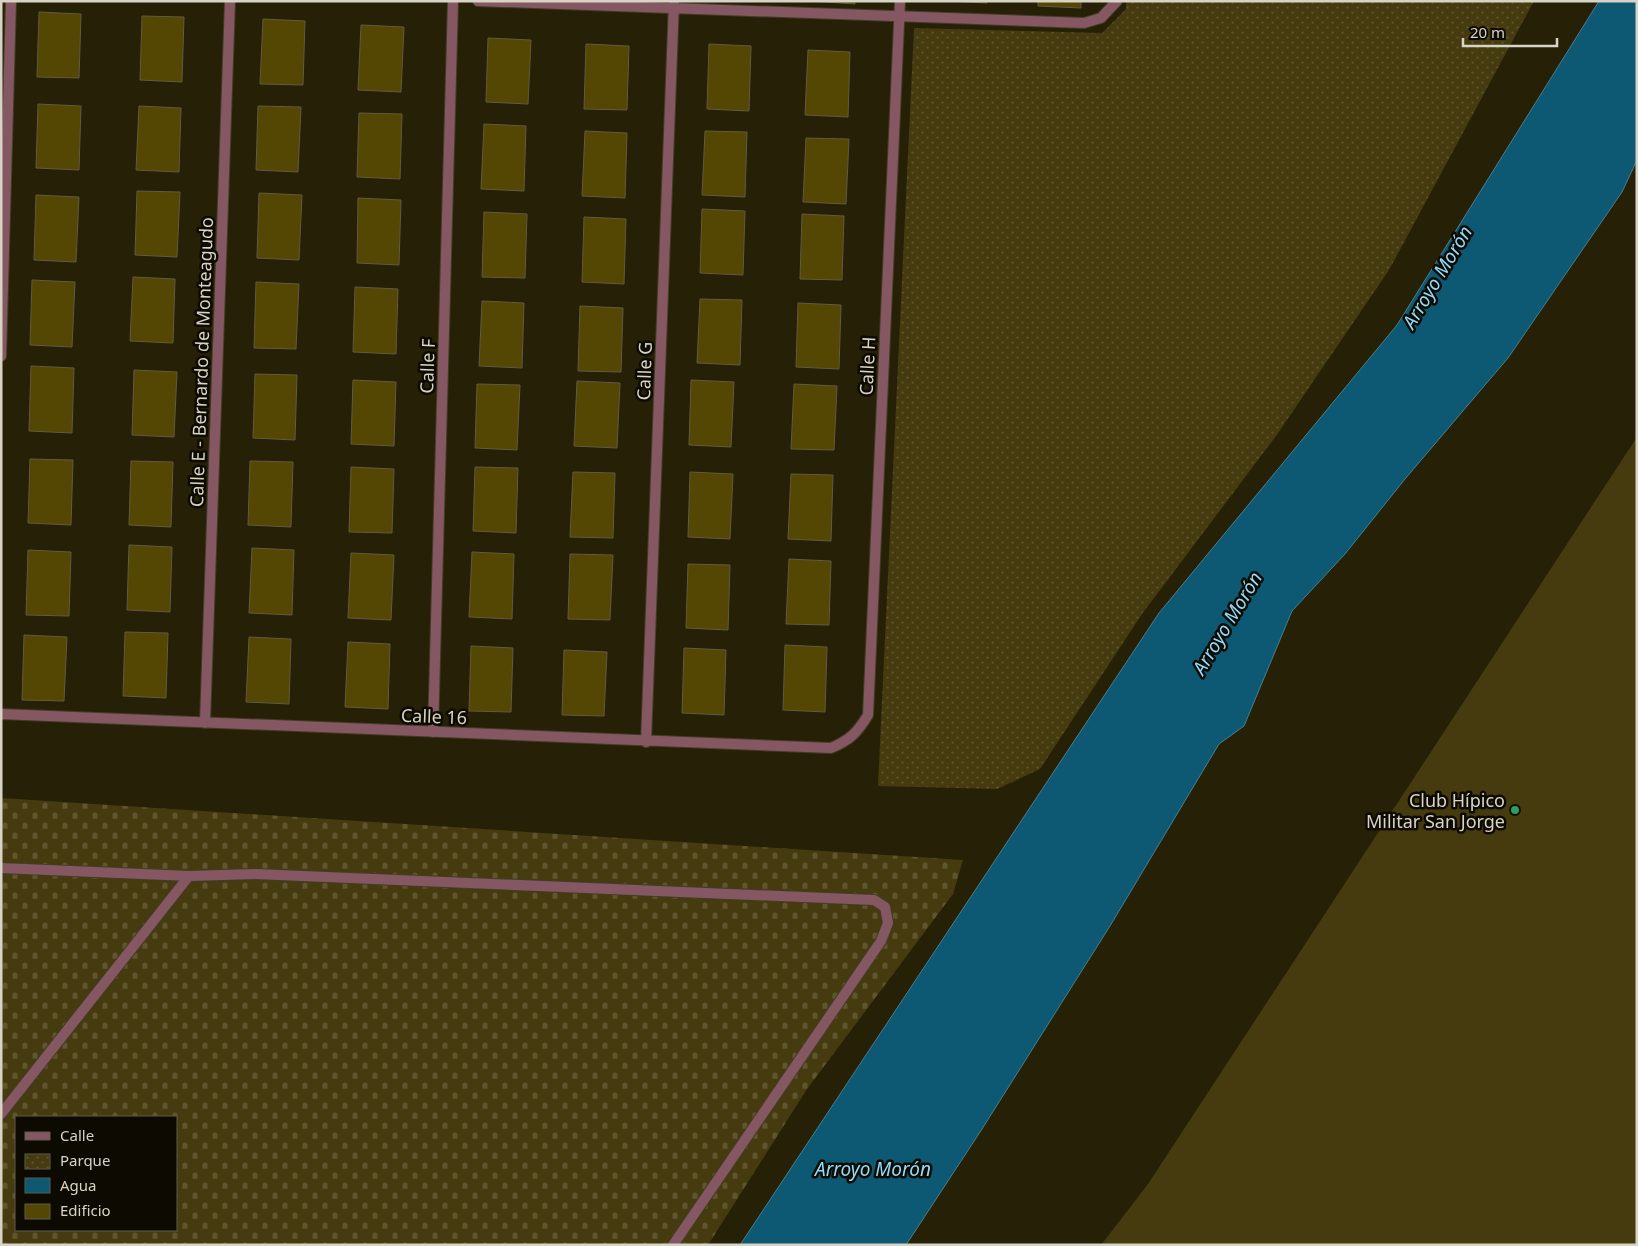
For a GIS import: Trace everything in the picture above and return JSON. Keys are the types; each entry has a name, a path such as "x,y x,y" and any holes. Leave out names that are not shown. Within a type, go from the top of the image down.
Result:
{"street":[{"path":"1,356 11,1"},
{"name":"Calle E - Bernardo de Monteagudo","path":"205,723 230,1"},
{"name":"Calle F","path":"433,732 452,1"},
{"path":"478,1 674,4 900,16 1084,23 1101,18 1117,1"},
{"name":"Calle H","path":"859,730 868,715 900,1"},
{"name":"Calle G","path":"646,742 674,4"},
{"name":"Calle 16","path":"1,714 646,742 831,748 846,741 859,730"},
{"path":"1,868 189,876 256,874 874,900 885,907 888,923 881,941 673,1245"},
{"path":"1,1114 189,876"}],"green space":[{"path":"1126,1 1534,1 1389,270 1276,436 1142,614 1040,769 997,789 878,786 914,28 1102,33 1126,9"},
{"name":"Club Hípico Militar San Jorge","path":"1637,437 1637,1245 1101,1245 1148,1184"},
{"path":"1,798 963,860 953,894 807,1089 708,1245 1,1245"}],"water":[{"name":"Arroyo Morón","path":"1599,1 1637,1 1637,160 1622,192 1508,358 1405,479 1345,554 1292,611 1244,726 1219,744 1110,926 982,1129 906,1245 740,1245 1159,613 1397,325"}],"building":[{"path":"812,1 855,1 855,4"},
{"path":"945,1 987,1 987,3"},
{"path":"1038,1 1081,1 1081,8 1038,6"},
{"path":"39,12 81,14 79,78 37,77"},
{"path":"142,16 184,17 182,82 140,80"},
{"path":"263,19 305,21 303,85 260,84"},
{"path":"361,25 404,27 401,92 358,90"},
{"path":"488,38 531,40 528,104 486,102"},
{"path":"586,44 629,46 627,110 584,109"},
{"path":"709,44 751,46 749,111 707,109"},
{"path":"808,50 850,52 848,117 805,115"},
{"path":"38,104 81,106 79,170 36,168"},
{"path":"139,106 181,108 179,172 136,170"},
{"path":"258,106 301,107 298,172 256,170"},
{"path":"359,113 402,114 400,179 357,177"},
{"path":"484,124 526,126 524,191 481,189"},
{"path":"585,131 627,133 625,198 582,196"},
{"path":"705,131 747,132 745,197 702,195"},
{"path":"806,138 849,139 846,204 803,202"},
{"path":"137,191 180,192 177,257 135,255"},
{"path":"259,193 302,195 299,260 257,258"},
{"path":"36,195 79,197 76,262 34,260"},
{"path":"358,198 401,200 399,265 357,263"},
{"path":"702,209 745,211 743,275 700,273"},
{"path":"484,212 527,214 525,278 482,277"},
{"path":"802,214 844,216 842,280 800,279"},
{"path":"584,217 626,219 624,284 582,282"},
{"path":"133,277 175,279 173,343 130,341"},
{"path":"32,280 75,282 72,347 30,345"},
{"path":"256,282 299,284 296,349 254,348"},
{"path":"355,287 398,289 396,354 353,352"},
{"path":"700,299 742,300 740,365 697,363"},
{"path":"482,301 524,303 522,368 479,366"},
{"path":"798,303 841,305 839,369 796,367"},
{"path":"580,306 623,308 621,372 578,371"},
{"path":"31,366 74,368 72,433 29,431"},
{"path":"134,370 177,372 174,437 132,435"},
{"path":"255,374 297,375 295,440 253,438"},
{"path":"353,380 396,382 394,446 351,444"},
{"path":"691,380 734,382 731,447 689,445"},
{"path":"577,381 620,383 617,448 574,446"},
{"path":"477,384 520,385 517,450 475,448"},
{"path":"794,384 837,386 834,450 791,449"},
{"path":"30,459 73,460 71,525 28,523"},
{"path":"131,461 173,462 171,527 129,525"},
{"path":"250,461 293,462 291,527 248,525"},
{"path":"351,467 394,469 392,533 349,532"},
{"path":"475,467 518,468 516,533 473,531"},
{"path":"573,472 615,473 613,538 570,537"},
{"path":"690,472 733,474 730,539 688,537"},
{"path":"791,474 833,475 831,541 788,539"},
{"path":"129,545 172,547 170,612 127,610"},
{"path":"252,548 294,550 292,615 249,613"},
{"path":"28,550 71,552 69,616 26,615"},
{"path":"472,552 514,554 512,619 469,617"},
{"path":"351,553 394,555 391,620 348,618"},
{"path":"570,554 613,555 610,620 568,619"},
{"path":"789,559 831,561 829,625 786,624"},
{"path":"688,564 730,565 728,630 686,628"},
{"path":"125,632 168,633 166,698 123,696"},
{"path":"24,635 67,637 64,701 22,700"},
{"path":"249,637 291,639 289,704 246,702"},
{"path":"348,642 390,644 388,709 345,707"},
{"path":"785,645 827,647 825,712 783,710"},
{"path":"471,646 513,648 511,712 469,711"},
{"path":"684,648 726,650 724,715 682,713"},
{"path":"564,650 607,652 604,716 562,715"}],"place":[{"name":"Club Hípico Militar San Jorge","path":"1515,810"}]}
